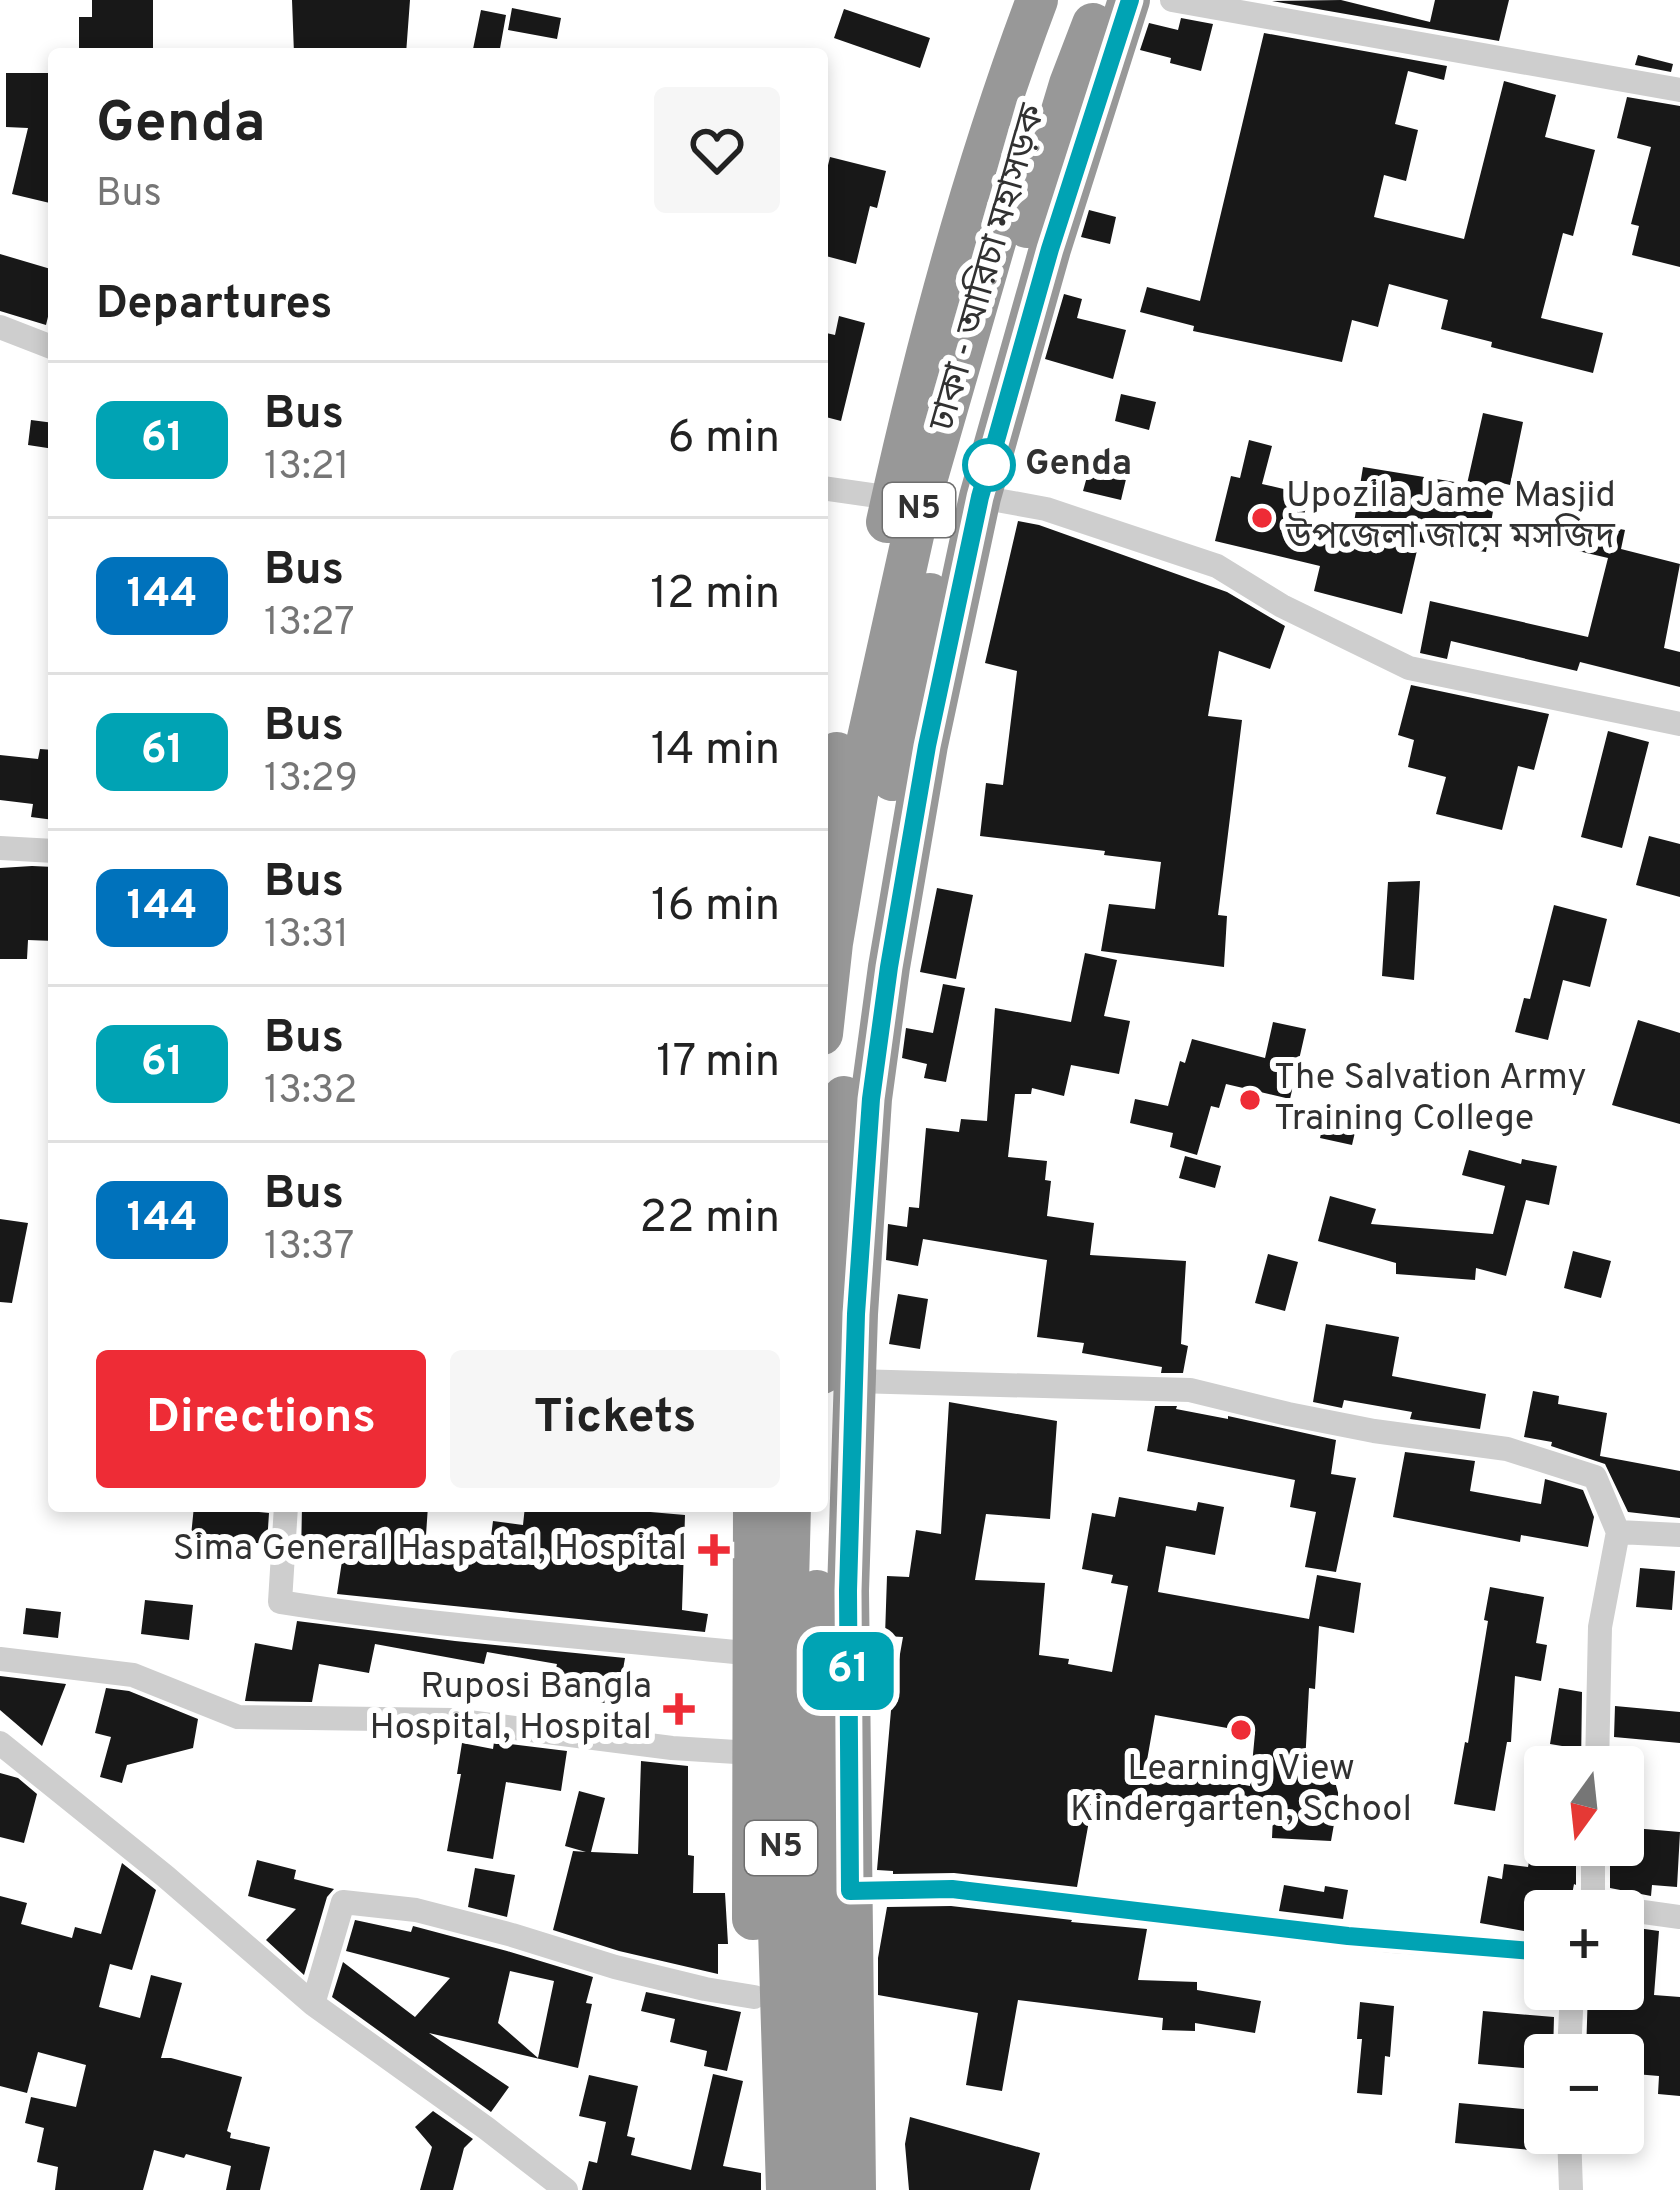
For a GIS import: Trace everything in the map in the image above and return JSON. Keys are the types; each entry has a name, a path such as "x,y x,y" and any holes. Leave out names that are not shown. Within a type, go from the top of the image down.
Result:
{"highway":[{"path":"828,794 907,433 971,192 1037,0"},
{"name":"ঢাকা - আরিচা মহাসড়ক","path":"828,979 862,765 922,495 993,243 1074,0"},
{"name":"ঢাকা - আরিচা মহাসড়ক","path":"838,1377 836,1168 853,1025 905,703 951,502 1005,305 1070,84 1102,0"},
{"path":"855,2190 848,1591 838,1377 871,1099 927,746 980,497 1050,249 1130,0"},
{"path":"754,1512 758,2190"},
{"name":"N5","path":"787,2190 779,1929 790,1512"},
{"name":"N5","path":"818,2190 811,1890 819,1512"}],"street":[{"path":"1172,0 1680,90"},
{"path":"0,327 48,346"},
{"path":"828,489 892,498"},
{"path":"980,497 1046,509 1217,566 1282,606 1408,668 1680,724"},
{"path":"0,848 48,850"},
{"path":"838,1377 1190,1390 1374,1431 1507,1449 1594,1477 1618,1532 1600,1627 1598,1746"},
{"path":"286,1512 280,1602 388,1619 753,1654"},
{"path":"1618,1532 1680,1535"},
{"path":"0,1659 133,1675 238,1717 453,1720 671,1748 752,1753"},
{"path":"0,1743 314,2004 566,2190"},
{"path":"850,1891 952,1889 1348,1936 1524,1950"},
{"path":"314,2004 344,1902 416,1910 615,1966 754,1997"},
{"path":"1644,1913 1680,1917"},
{"path":"1570,2154 1571,2190"}],"building":[{"path":"92,0 153,0 153,48 79,48 79,17 92,17"},
{"path":"292,0 410,0 406,48 294,48"},
{"path":"1341,0 1430,22 1435,0 1509,0 1499,41 1272,1"},
{"path":"512,8 561,18 557,39 508,30"},
{"path":"844,9 930,38 920,68 834,38"},
{"path":"481,10 506,15 500,48 473,48"},
{"path":"1181,18 1213,24 1201,71 1140,50 1149,23 1178,30"},
{"path":"1264,33 1447,66 1444,80 1408,71 1395,124 1418,130 1406,181 1384,175 1374,217 1464,239 1504,81 1556,95 1545,137 1595,150 1573,236 1563,233 1541,318 1603,333 1593,373 1441,329 1448,300 1389,284 1378,327 1352,320 1342,362 1193,331 1194,326 1140,312 1147,287 1200,301"},
{"path":"1638,55 1673,64 1671,72 1635,65"},
{"path":"6,73 48,73 48,203 12,194 28,128 6,127"},
{"path":"1627,97 1680,106 1680,267 1632,255 1639,226 1631,224 1651,147 1617,138"},
{"path":"830,157 886,171 877,208 870,206 856,264 828,257"},
{"path":"1089,210 1116,217 1110,244 1081,237"},
{"path":"0,254 48,268 46,325 0,311"},
{"path":"1064,294 1082,299 1077,318 1126,330 1113,379 1045,359"},
{"path":"839,316 865,323 841,421 828,418 828,333 835,335"},
{"path":"1121,394 1156,402 1149,430 1115,421"},
{"path":"1483,413 1523,422 1510,485 1498,482 1486,552 1419,542 1402,614 1314,591 1320,566 1215,541 1231,476 1240,478 1249,440 1272,446 1262,484 1309,495 1302,523 1352,535 1363,467 1467,484"},
{"path":"31,420 48,422 48,448 28,445"},
{"path":"1090,466 1127,475 1121,500 1083,491"},
{"path":"1018,521 1227,592 1285,626 1270,669 1219,651 1208,716 1242,720 1218,915 1227,916 1224,967 1101,951 1109,904 1155,909 1161,862 980,836 986,783 1003,785 1017,671 985,663"},
{"path":"1581,521 1625,530 1621,549 1680,564 1664,648 1680,652 1680,687 1580,662 1577,671 1451,641 1447,659 1420,653 1430,601 1588,637 1608,558 1574,550"},
{"path":"1411,685 1549,714 1534,770 1518,766 1502,830 1436,814 1446,777 1408,767 1414,740 1398,735"},
{"path":"1608,731 1649,742 1622,848 1581,837"},
{"path":"40,749 48,750 48,819 31,817 33,804 0,800 0,755 38,759"},
{"path":"1649,836 1680,844 1680,897 1636,885"},
{"path":"48,867 48,941 28,940 27,959 0,959 0,868"},
{"path":"1420,881 1414,980 1382,976 1388,882"},
{"path":"937,888 973,895 956,979 920,972"},
{"path":"1554,905 1607,919 1590,987 1563,980 1548,1040 1515,1032 1524,998 1530,999"},
{"path":"1085,953 1117,960 1104,1016 1130,1021 1119,1074 1071,1065 1064,1096 1032,1088 1031,1094 1015,1094 1008,1157 1047,1161 1045,1180 1051,1181 1047,1216 1094,1223 1090,1255 1186,1261 1181,1344 1188,1346 1183,1373 1161,1373 1162,1367 1082,1353 1084,1343 1037,1337 1047,1260 923,1239 918,1266 886,1260 888,1224 907,1227 909,1207 919,1208 926,1128 959,1132 961,1119 987,1121 995,1008 1071,1022"},
{"path":"943,984 965,988 946,1082 924,1078 927,1064 902,1058 906,1028 933,1033"},
{"path":"1638,1020 1680,1033 1680,1124 1612,1105"},
{"path":"1273,1022 1306,1029 1290,1099 1226,1084 1219,1108 1211,1106 1197,1155 1170,1147 1173,1133 1130,1123 1135,1099 1168,1106 1180,1061 1185,1063 1192,1039 1265,1058"},
{"path":"1328,1104 1360,1111 1352,1145 1320,1138"},
{"path":"1469,1150 1521,1164 1522,1159 1557,1166 1549,1205 1526,1200 1506,1276 1476,1268 1475,1280 1396,1274 1396,1263 1318,1241 1330,1196 1376,1209 1371,1224 1493,1234 1505,1186 1462,1175"},
{"path":"1185,1156 1221,1166 1215,1188 1179,1178"},
{"path":"0,1219 28,1223 12,1303 0,1302"},
{"path":"1573,1251 1611,1261 1601,1298 1564,1288"},
{"path":"1268,1254 1298,1262 1285,1311 1255,1303"},
{"path":"898,1294 928,1299 920,1349 889,1344"},
{"path":"1326,1324 1399,1337 1392,1376 1486,1394 1480,1429 1410,1419 1412,1412 1344,1400 1342,1408 1313,1402"},
{"path":"1533,1391 1559,1396 1558,1404 1607,1413 1600,1456 1680,1471 1680,1518 1628,1512 1605,1464 1551,1446 1552,1442 1524,1437"},
{"path":"949,1402 1057,1421 1050,1519 986,1514 975,1580 1045,1583 1039,1655 1112,1672 1128,1586 1111,1583 1113,1575 1082,1569 1092,1513 1115,1517 1119,1497 1196,1511 1198,1502 1224,1507 1215,1555 1166,1546 1158,1592 1309,1619 1317,1575 1361,1583 1354,1633 1319,1626 1315,1689 1309,1688 1305,1764 1332,1771 1339,1796 1331,1841 1272,1838 1273,1816 1140,1799 1137,1818 1091,1810 1077,1887 877,1870 892,1699 903,1637 885,1636 887,1576 909,1577 916,1530 941,1534","holes":["1155,1715 1255,1733 1250,1786 1146,1766"]},
{"path":"1155,1406 1177,1406 1336,1440 1331,1474 1356,1478 1336,1572 1305,1567 1316,1512 1290,1507 1295,1480 1147,1451"},
{"path":"1405,1452 1475,1461 1470,1491 1541,1504 1545,1479 1583,1490 1594,1517 1588,1547 1521,1535 1520,1542 1393,1517"},
{"path":"193,1512 269,1513 267,1544 191,1536"},
{"path":"302,1512 428,1512 426,1535 490,1545 493,1521 523,1525 524,1512 685,1515 682,1610 708,1614 705,1632 337,1594 342,1561 301,1557"},
{"path":"1640,1568 1675,1571 1672,1610 1636,1607"},
{"path":"1490,1587 1544,1597 1536,1643 1547,1645 1541,1681 1515,1676 1511,1742 1507,1742 1495,1811 1454,1804 1468,1743"},
{"path":"145,1600 193,1605 189,1640 141,1634"},
{"path":"26,1608 61,1612 58,1638 23,1634"},
{"path":"297,1621 625,1658 617,1705 587,1700 590,1683 554,1676 557,1664 487,1652 484,1664 375,1644 369,1673 319,1664 312,1702 245,1701 255,1643 292,1650"},
{"path":"0,1676 66,1684 42,1746 0,1710"},
{"path":"106,1688 129,1691 198,1719 193,1748 127,1765 122,1783 100,1777 111,1737 95,1733"},
{"path":"1559,1688 1582,1692 1581,1746 1550,1744"},
{"path":"1615,1706 1680,1712 1680,1743 1614,1737"},
{"path":"494,1742 567,1751 561,1791 506,1782 493,1859 447,1851 462,1743 493,1749"},
{"path":"641,1761 688,1766 693,1893 725,1893 728,1944 718,1944 718,1974 553,1930 573,1851 586,1852 565,1846 579,1791 605,1798 591,1852 638,1854"},
{"path":"0,1773 18,1778 37,1794 24,1843 0,1837"},
{"path":"1644,1829 1680,1832 1677,1887 1652,1885 1651,1896 1644,1890 1610,1888 1610,1866 1644,1866"},
{"path":"257,1860 296,1870 294,1879 334,1889 327,1897 304,1975 266,1940 296,1909 248,1896"},
{"path":"122,1863 156,1890 132,1970 110,1964 99,2007 140,2018 151,1975 182,1983 161,2058 242,2077 227,2131 230,2138 270,2147 260,2190 226,2190 231,2166 154,2150 143,2190 55,2190 58,2167 37,2162 44,2128 25,2123 31,2097 76,2107 86,2065 38,2052 27,2093 0,2086 0,1896 27,1903 21,1924 72,1938 75,1927 101,1934"},
{"path":"1504,1864 1576,1866 1576,1885 1573,1890 1524,1890 1524,1931 1480,1923 1488,1876 1502,1879"},
{"path":"475,1868 515,1875 507,1917 468,1907"},
{"path":"1284,1885 1324,1892 1325,1886 1348,1890 1343,1919 1279,1911"},
{"path":"951,1906 1147,1929 1138,1980 1197,1982 1197,1990 1261,2001 1255,2033 1195,2023 1195,2031 1162,2030 1163,2018 1018,2000 1002,2091 966,2085 978,2013 878,1995 878,1958 887,1907"},
{"path":"355,1920 411,1932 413,1926 593,1977 578,2068 429,2033 509,2087 491,2112 332,1997 343,1962 415,2017 450,1978 346,1951","holes":["510,1971 554,1981 538,2058 498,2023"]},
{"path":"1644,1929 1659,1931 1654,1995 1680,1997 1680,2096 1658,2094 1659,2076 1644,2075 1644,2034 1587,2034 1587,2010 1644,2010"},
{"path":"646,1992 741,2012 727,2071 704,2066 707,2051 670,2042 675,2019 641,2011"},
{"path":"1360,2002 1394,2006 1382,2095 1357,2093"},
{"path":"1483,2011 1554,2017 1554,2034 1524,2034 1524,2068 1478,2064"},
{"path":"713,2074 743,2081 723,2166 761,2173 761,2190 582,2190 589,2161 597,2163 606,2122 579,2116 589,2075 638,2086 627,2136 635,2138 631,2155 691,2170"},
{"path":"1459,2103 1524,2109 1524,2149 1455,2143"},
{"path":"433,2111 473,2139 464,2148 453,2190 420,2190 432,2147 415,2127"},
{"path":"910,2117 1040,2153 1030,2190 909,2190 905,2144"}],"bus line":[{"name":"61","path":"1130,0 1050,249 980,497 927,746 889,967 871,1099 856,1314 848,1591 850,1891 952,1889 1392,1941 1524,1950"}],"place":[{"name":"Genda","path":"989,465"},
{"name":"Upozila Jame Masjid উপজেলা জামে মসজিদ","path":"1262,518"},
{"name":"The Salvation Army Training College","path":"1250,1100"},
{"name":"Sima General Haspatal, Hospital","path":"714,1550"},
{"name":"Ruposi Bangla Hospital, Hospital","path":"679,1709"},
{"name":"Learning View Kindergarten, School","path":"1241,1730"}]}
